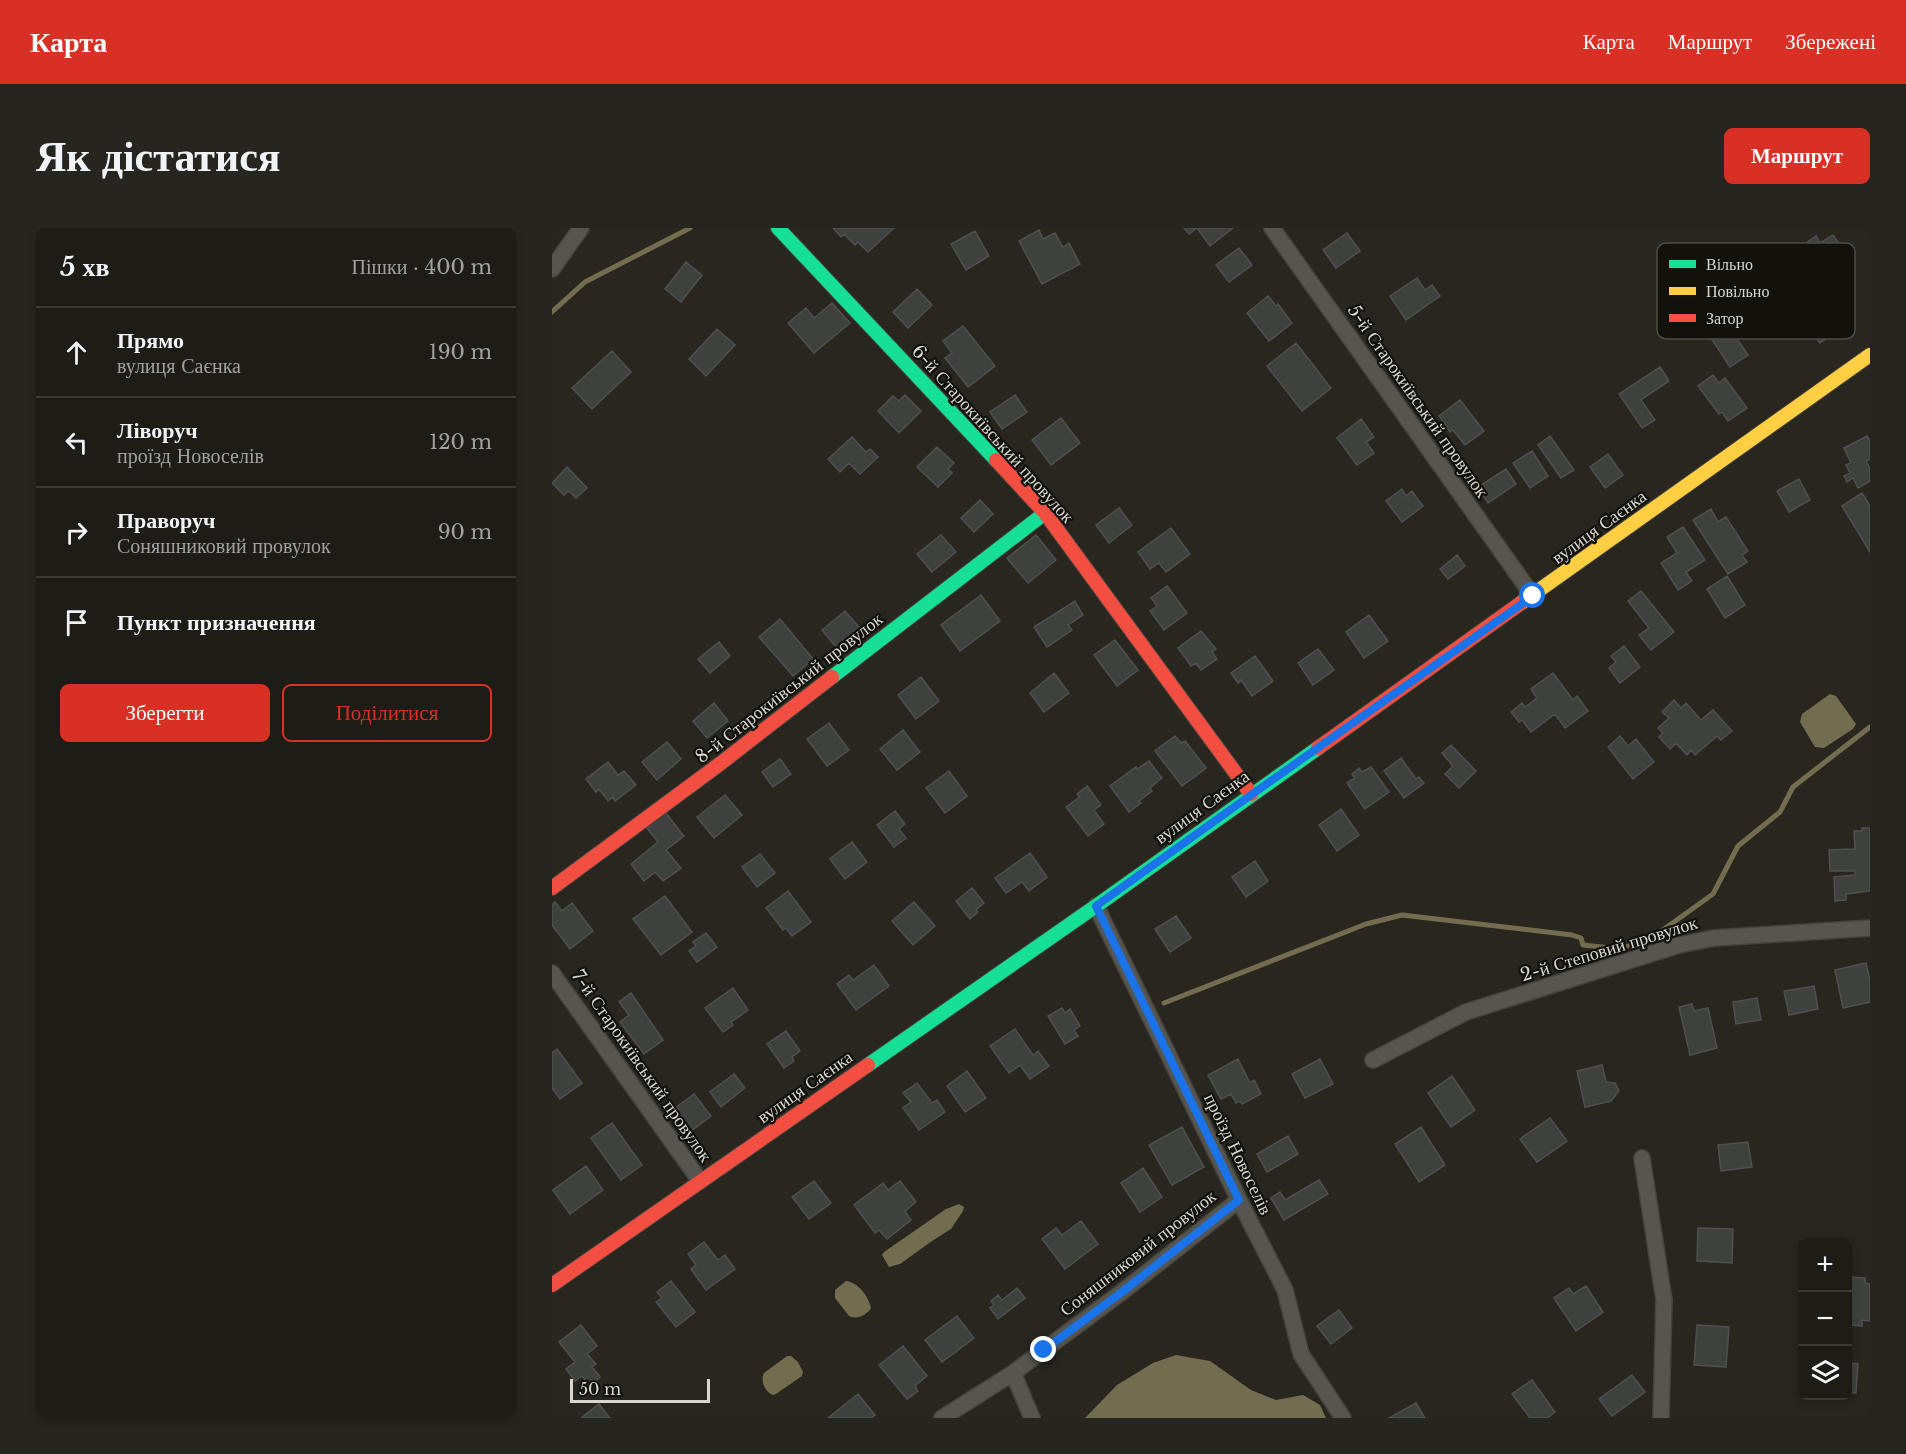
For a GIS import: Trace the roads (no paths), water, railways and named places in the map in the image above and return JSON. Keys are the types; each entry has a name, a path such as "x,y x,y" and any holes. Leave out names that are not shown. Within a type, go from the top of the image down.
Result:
{"street":[{"path":"552,269 581,228"},
{"name":"6-й Старокиївський провулок","path":"778,228 1045,513 1251,795"},
{"name":"5-й Старокиївський провулок","path":"1272,228 1533,596"},
{"name":"вулиця Саєнка","path":"552,1285 1096,906 1870,355"},
{"name":"8-й Старокиївський провулок","path":"552,888 721,763 1045,513"},
{"name":"проїзд Новоселів","path":"1096,906 1285,1290 1301,1354 1343,1418"},
{"name":"2-й Степовий провулок","path":"1373,1060 1466,1012 1679,945 1714,938 1870,928"},
{"name":"7-й Старокиївський провулок","path":"552,973 700,1181"},
{"path":"1642,1158 1664,1300 1661,1418"},
{"name":"Соняшниковий провулок","path":"942,1418 1013,1373 1122,1292 1239,1200"},
{"path":"1013,1373 1032,1418"}],"waterway":[{"path":"552,312 585,282 690,228"},
{"path":"1164,1003 1366,924 1402,915 1572,935 1581,938 1583,945 1620,949 1653,937 1713,894 1738,846 1780,812 1793,787 1870,727"}]}
